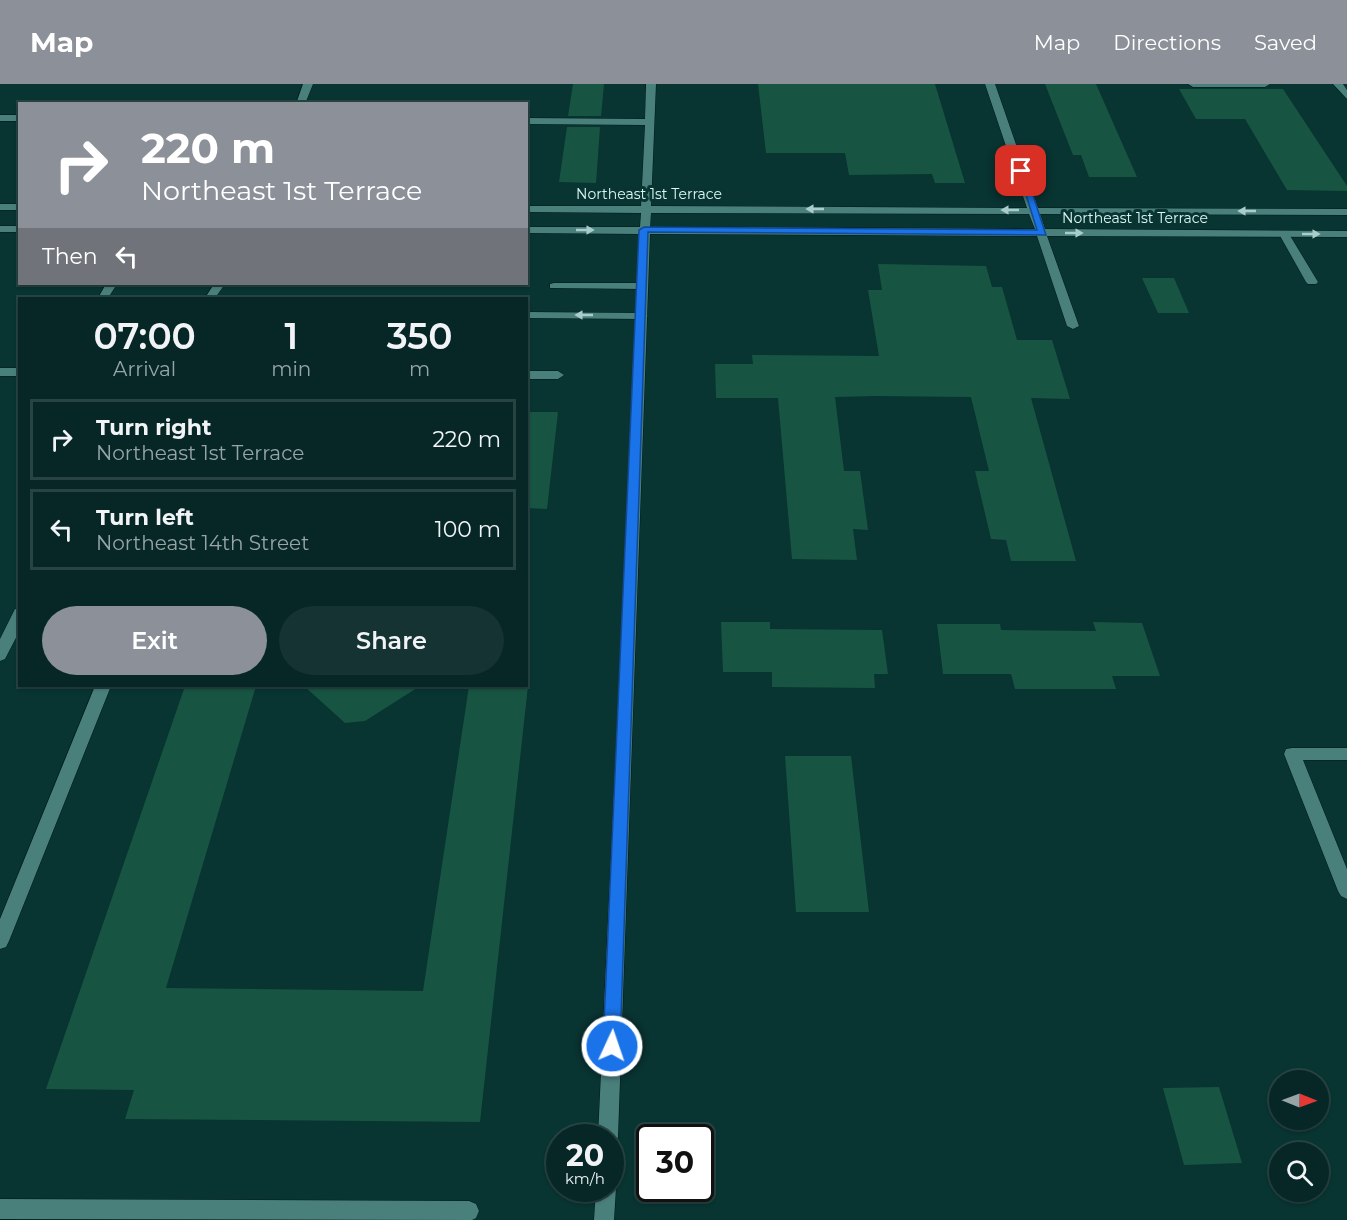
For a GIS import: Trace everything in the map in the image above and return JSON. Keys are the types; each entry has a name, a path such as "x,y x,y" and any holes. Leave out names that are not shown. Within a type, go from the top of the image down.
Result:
{"street":[{"path":"301,102 308,84"},
{"path":"609,1124 651,84"},
{"path":"990,84 1073,326"},
{"path":"1193,84 1265,84"},
{"path":"1338,84 1347,96"},
{"path":"0,118 18,118"},
{"path":"528,121 650,122"},
{"path":"0,207 18,207"},
{"name":"Northeast 1st Terrace","path":"528,208 1347,212"},
{"path":"0,229 18,229"},
{"name":"Northeast 1st Terrace","path":"528,230 1347,234"},
{"path":"1284,234 1312,282"},
{"path":"554,286 642,286"},
{"path":"528,315 642,316"},
{"path":"0,372 18,372"},
{"path":"528,375 558,375"},
{"path":"0,655 18,617"},
{"path":"0,941 103,687"},
{"path":"1347,754 1292,754 1347,891"},
{"path":"604,1220 605,1202"},
{"path":"0,1209 469,1211"}],"building":[{"path":"573,84 604,84 601,116 568,116"},
{"path":"758,84 935,84 965,183 935,183 932,174 849,175 845,153 766,153"},
{"path":"1045,84 1096,84 1137,177 1089,177 1081,155 1073,155"},
{"path":"1179,89 1283,89 1347,186 1347,191 1287,190 1245,119 1196,119"},
{"path":"567,127 600,127 596,183 559,182"},
{"path":"878,264 986,266 992,287 1002,287 1017,340 1052,340 1070,399 1031,398 1076,561 1011,561 1006,540 991,539 975,471 989,471 971,397 876,396 835,397 844,471 860,471 868,530 853,529 857,560 792,559 778,398 716,398 715,364 753,364 752,355 879,356 868,290 882,290"},
{"path":"1142,278 1174,278 1189,313 1158,313"},
{"path":"528,412 558,412 547,509 528,508"},
{"path":"721,622 770,622 770,629 882,630 888,674 874,674 875,688 772,687 772,672 723,672"},
{"path":"1093,622 1142,623 1160,676 1112,676 1116,689 1015,689 1011,674 943,674 937,624 1000,624 1001,630 1096,631"},
{"path":"185,687 256,687 166,988 423,991 469,687 528,687 480,1122 125,1119 134,1090 46,1089"},
{"path":"305,687 418,687 365,721 345,723"},
{"path":"785,756 851,756 869,912 796,912"},
{"path":"1219,1087 1242,1163 1184,1165 1163,1088"}],"route":[{"path":"612,1046 644,230 1042,232 1021,171"}]}
